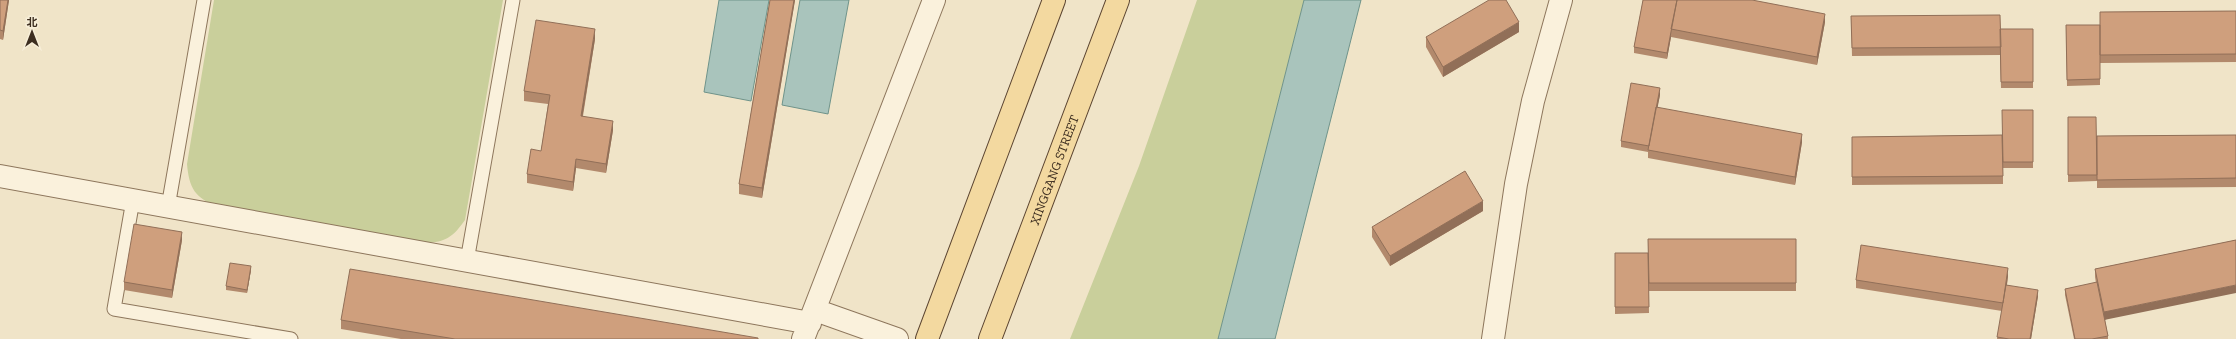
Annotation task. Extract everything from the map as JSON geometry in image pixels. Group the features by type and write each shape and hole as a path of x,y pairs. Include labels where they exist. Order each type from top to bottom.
{"main road":[{"path":"927,339 1054,0"},
{"name":"XINGGANG STREET","path":"990,339 1118,0"}],"street":[{"path":"809,324 934,0"},
{"path":"1493,339 1516,184 1533,101 1561,0"},
{"path":"0,176 897,339"}],"lane":[{"path":"168,207 204,0"},
{"path":"467,261 513,0"},
{"path":"133,200 114,309 291,339"}],"green space":[{"path":"214,0 503,0 465,220 457,231 444,240 425,243 218,207 210,204 199,196 189,180 187,164"},
{"path":"1197,0 1304,0 1218,339 1070,339 1139,166"}],"water":[{"path":"719,0 769,0 751,101 704,92"},
{"path":"800,0 849,0 828,114 782,105"},
{"path":"1304,0 1361,0 1275,339 1218,339"}],"building":[{"path":"0,0 8,0 3,31 0,30"},
{"path":"770,0 794,0 762,188 739,184"},
{"path":"1489,0 1506,0 1519,22 1443,67 1426,37"},
{"path":"1643,0 1677,0 1667,53 1634,47"},
{"path":"1677,0 1752,0 1825,14 1817,57 1671,29"},
{"path":"2236,11 2236,54 2100,55 2100,12"},
{"path":"2000,15 2001,47 1852,48 1851,16"},
{"path":"536,20 595,29 581,116 613,121 606,164 576,159 573,182 527,174 531,149 541,151 550,95 524,91"},
{"path":"2066,25 2100,25 2100,79 2067,80"},
{"path":"2000,29 2033,29 2033,82 2001,82"},
{"path":"1631,83 1660,88 1649,146 1621,141"},
{"path":"1656,107 1802,134 1795,177 1648,150"},
{"path":"2002,110 2033,110 2033,162 2003,162"},
{"path":"2068,117 2096,117 2097,175 2068,175"},
{"path":"2002,135 2003,176 1852,177 1852,137"},
{"path":"2236,135 2236,178 2097,180 2097,136"},
{"path":"1465,171 1483,201 1390,256 1372,227"},
{"path":"134,224 182,232 172,290 124,282"},
{"path":"1648,239 1796,239 1796,283 1649,283"},
{"path":"2236,240 2236,285 2104,312 2095,269"},
{"path":"1861,245 2008,268 2003,303 1856,280"},
{"path":"1615,253 1648,253 1649,307 1615,307"},
{"path":"230,263 251,266 247,290 226,286"},
{"path":"350,269 758,339 455,339 341,320"},
{"path":"2097,282 2108,336 2092,339 2075,339 2065,289"},
{"path":"2006,285 2038,290 2030,339 2009,339 1997,337"}]}
